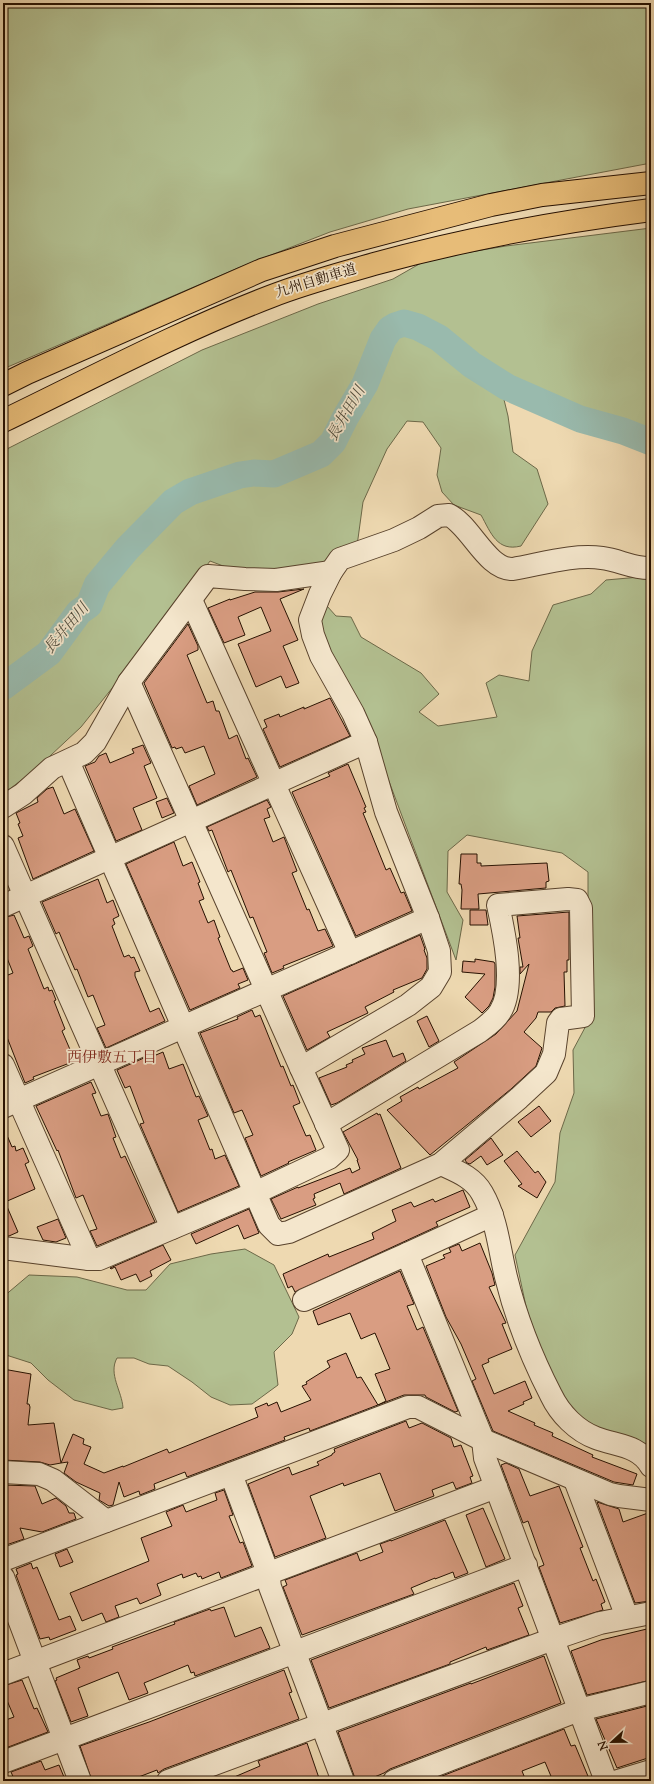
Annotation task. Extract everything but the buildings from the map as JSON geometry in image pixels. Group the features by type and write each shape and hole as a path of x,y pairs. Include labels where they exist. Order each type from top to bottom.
{"highway":[{"name":"九州自動車道","path":"3,385 26,373 262,270 336,246 491,205 542,195 651,183"},
{"name":"九州自動車道","path":"3,420 182,335 272,295 339,274 423,251 573,220 651,210"}],"street":[{"path":"302,1068 408,1005 431,987 440,972 439,951 428,918 386,812 366,742 353,713 321,656 310,620 320,594 331,572 340,559 394,540 419,528 438,516 445,514 452,516 461,523 489,557 504,568 513,569 576,557 603,558 637,567 651,568"},
{"path":"3,807 23,794 52,768 84,753 95,742 130,682 208,576 276,580 331,572"},
{"path":"191,600 350,952"},
{"path":"3,1248 88,1259 99,1259 255,1193 330,1158 338,1150 130,682"},
{"path":"3,906 366,742"},
{"path":"68,761 269,1225 278,1234 289,1232 440,1164 519,1098 546,1073 554,1054 558,1023 561,1019 583,1016 581,908 578,900 568,899 498,905 506,942 508,993 501,1011 492,1022 480,1031 326,1124"},
{"path":"3,846 172,1228"},
{"path":"11,1104 428,918"},
{"path":"3,1065 11,1104 88,1259"},
{"path":"440,1164 466,1176 482,1192 497,1228 506,1276 516,1313 536,1365 552,1397 564,1416 580,1429 596,1438 623,1445 641,1453 651,1466"},
{"path":"304,1300 492,1215"},
{"path":"407,1254 483,1440 485,1458 606,1781"},
{"path":"3,1560 408,1407 418,1407 483,1440 575,1480 619,1496 651,1500"},
{"path":"3,1472 39,1474 53,1480 106,1521"},
{"path":"231,1474 268,1573 270,1587 343,1781"},
{"path":"575,1480 627,1617"},
{"path":"3,1674 496,1487"},
{"path":"3,1762 526,1566"},
{"path":"4,1584 80,1781"},
{"path":"168,1781 553,1638 600,1623 651,1613"},
{"path":"394,1781 579,1710 651,1692"},
{"path":"618,1781 651,1771"}],"green space":[{"path":"3,3 76,3 78,5 83,3 651,3 651,163 408,209 330,232 238,268 3,369"},
{"path":"651,228 651,435 634,430 576,405 498,375 508,416 513,452 537,469 548,504 521,546 513,547 500,544 496,540 481,515 454,505 442,492 437,475 441,448 423,422 407,421 387,449 363,502 357,546 335,554 318,566 247,575 210,561 173,612 81,727 35,770 3,794 3,451 202,350 318,304 393,279 428,259 506,246"},
{"path":"651,576 651,1452 579,1423 554,1383 527,1311 515,1255 555,1182 560,1133 574,1093 573,1050 588,1022 588,872 562,853 467,835 448,851 447,892 463,920 456,960 384,768 326,656 317,618 327,606 336,616 351,617 361,637 421,673 439,694 419,712 438,726 497,717 486,683 499,675 529,681 532,651 553,605 591,594 606,580"},
{"path":"245,1249 274,1265 299,1317 292,1334 274,1352 278,1385 252,1404 230,1405 211,1397 168,1366 149,1364 134,1358 117,1358 114,1370 123,1408 112,1410 74,1400 48,1380 31,1363 3,1354 3,1297 29,1275 77,1277 127,1290 146,1290 170,1264 211,1254"}],"waterway":[{"name":"長井田川","path":"3,687 49,653 79,612 89,605 97,585 127,549 173,502 190,492 240,475 254,473 274,474 321,454 333,442 365,384 383,339 390,329 395,326 404,323 418,327 439,338 472,365 507,387 580,419 623,431 651,442"}],"district":[{"name":"西伊敷五丁目","path":"112,1058"}]}
